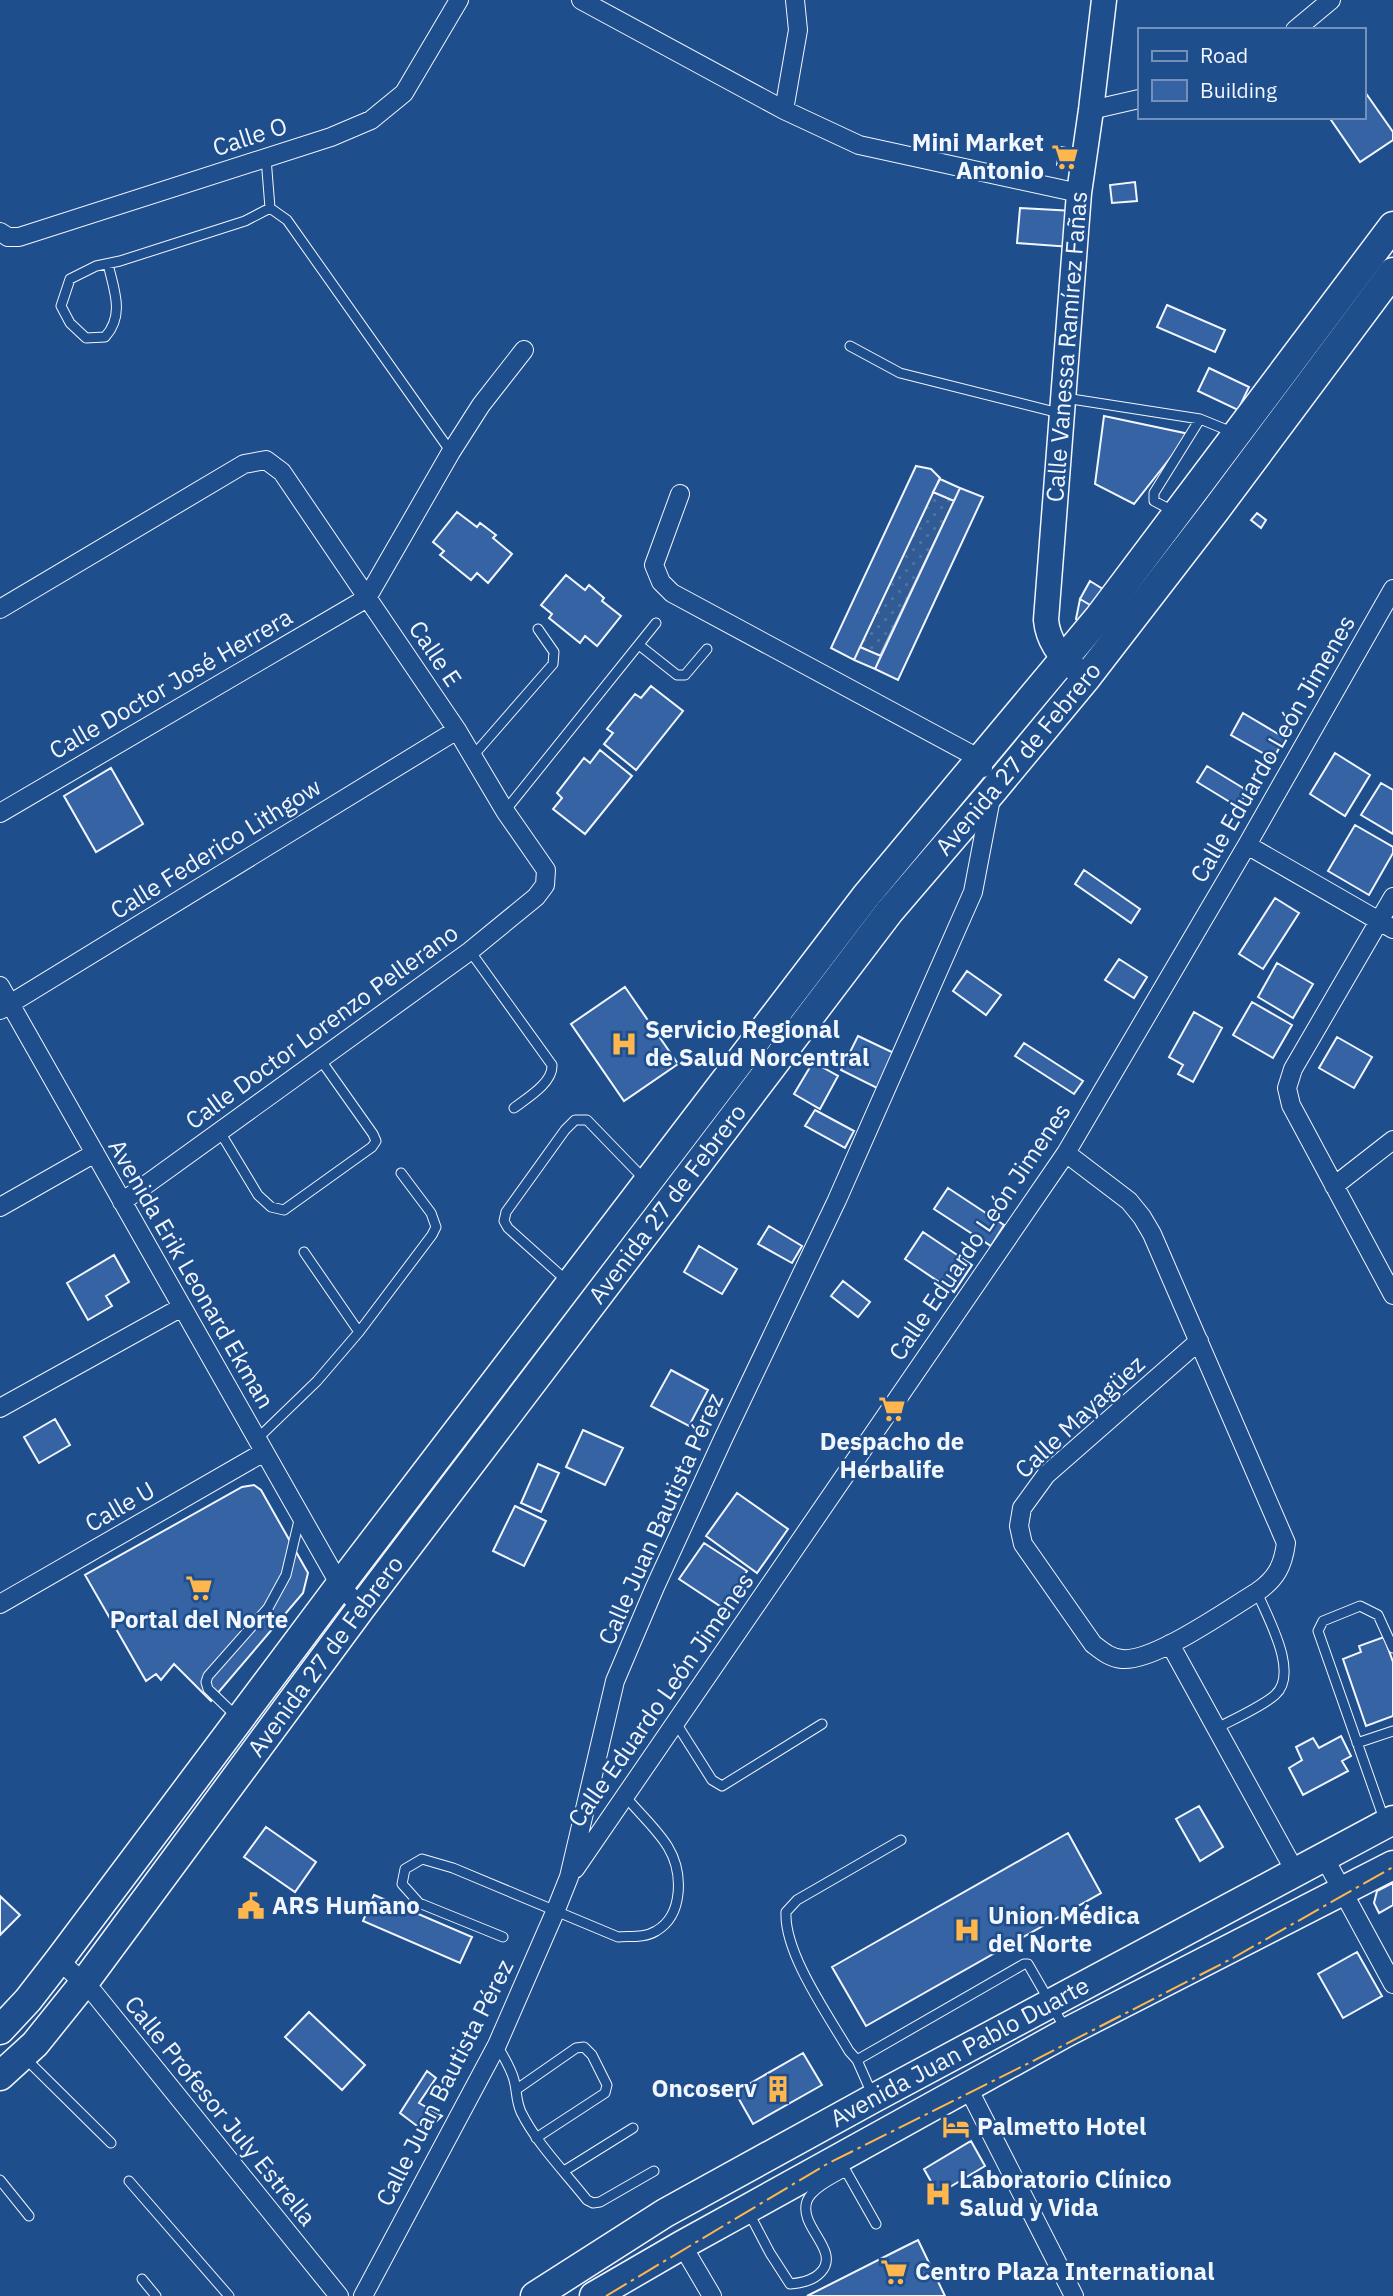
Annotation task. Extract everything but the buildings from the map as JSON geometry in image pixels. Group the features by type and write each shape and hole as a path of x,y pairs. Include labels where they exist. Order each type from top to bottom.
{"main road":[{"name":"Avenida 27 de Febrero","path":"0,2030 59,1960 340,1585 866,896 1099,617 1393,226"},
{"name":"Avenida 27 de Febrero","path":"0,2076 23,2056 84,1983 361,1608 889,912 1087,677 1393,272"},
{"name":"Avenida Juan Pablo Duarte","path":"535,2296 665,2213 1389,1822"},
{"name":"Avenida Juan Pablo Duarte","path":"594,2296 747,2209 842,2164 967,2086 1067,2032 1393,1865"}],"street":[{"name":"Calle O","path":"0,232 8,237 19,237 331,137 371,120 404,93 459,0"},
{"path":"581,0 784,110 859,145 1079,193"},
{"path":"784,110 798,30 795,0"},
{"name":"Calle Vanessa Ramírez Fañas","path":"1087,677 1063,660 1047,632 1046,620 1079,193 1104,0"},
{"path":"1297,28 1331,0"},
{"path":"1091,110 1138,99"},
{"path":"367,598 451,452 481,405 524,350"},
{"name":"Calle E","path":"0,609 244,464 266,460 282,471 457,730 506,811 546,870 545,885"},
{"path":"680,494 654,565 661,582 672,593 980,759"},
{"name":"Calle Eduardo León Jimenes","path":"569,1877 1066,1153 1393,589"},
{"name":"Calle Doctor José Herrera","path":"0,813 367,598"},
{"name":"Calle Federico Lithgow","path":"5,1007 457,730"},
{"name":"Calle Juan Bautista Pérez","path":"363,2296 497,2045 555,1912 569,1877 615,1681 723,1439 837,1199 973,892 991,793 980,759"},
{"path":"1247,845 1386,925"},
{"name":"Calle Doctor Lorenzo Pellerano","path":"122,1202 470,951 536,897 545,885"},
{"path":"1393,897 1386,925 1293,1069 1287,1088 1291,1105 1393,1295"},
{"name":"Avenida Erik Leonard Ekman","path":"0,986 5,1007 94,1153 340,1585 361,1608"},
{"path":"1334,1186 1393,1140"},
{"path":"0,1207 94,1153"},
{"name":"Calle Mayagüez","path":"1066,1153 1129,1201 1153,1234 1286,1543 1279,1571 1270,1583 1257,1592 1170,1644 1137,1658 1107,1656 1093,1644 1023,1544 1018,1526 1022,1508 1046,1475 1199,1341"},
{"path":"0,1408 182,1307"},
{"name":"Calle U","path":"0,1604 260,1446"},
{"path":"1170,1644 1296,1873"},
{"path":"1324,1857 1393,1984"},
{"name":"Calle Profesor July Estrella","path":"59,1960 84,1983 339,2296"},
{"path":"0,2030 23,2056"},
{"path":"967,2086 1074,2296"},
{"path":"682,2245 712,2296"}],"lane":[{"path":"265,158 270,208 287,220 451,452"},
{"path":"108,264 118,311 114,327 105,337 86,338 70,323 61,306 70,279 96,266 245,221 270,208"},
{"path":"850,346 900,373 1062,405 1200,419 1237,434"},
{"path":"1178,513 1154,501 1154,493 1200,419"},
{"path":"506,811 656,623"},
{"path":"472,757 553,664 554,652 537,629"},
{"path":"639,645 677,675 685,675 707,649"},
{"path":"470,951 552,1065 551,1073 545,1082 514,1108"},
{"path":"220,1132 258,1195 271,1207 284,1210 372,1147 376,1141 373,1135 320,1059"},
{"path":"570,1284 508,1228 505,1221 506,1212 565,1130 575,1120 587,1121 648,1182"},
{"path":"260,1446 359,1332 432,1235 436,1227 431,1213 401,1173"},
{"path":"304,1252 359,1332"},
{"path":"239,1720 208,1689 205,1682 268,1608 286,1575 300,1516"},
{"path":"1217,1728 1276,1695 1284,1680 1285,1661 1257,1592"},
{"path":"1389,1822 1357,1743 1318,1631 1323,1621 1360,1606 1378,1615 1393,1648"},
{"path":"676,1723 712,1780 722,1786 822,1724"},
{"path":"1357,1743 1393,1731"},
{"path":"503,1937 419,1903 402,1884 405,1869 422,1858 453,1868 618,1937 644,1936 657,1931 671,1917 678,1897 679,1878 668,1848 625,1796"},
{"path":"874,2098 857,2060 849,2051 802,1969 786,1925 786,1912 797,1900 901,1840"},
{"path":"857,2060 1024,1964 1028,1964 1067,2032"},
{"path":"497,2045 513,2076 517,2088 516,2100 536,2138 587,2200 600,2202 653,2171"},
{"path":"517,2088 576,2048 584,2047 592,2054 607,2085 605,2094 536,2138"},
{"path":"23,2056 111,2143"},
{"path":"564,2171 633,2128"},
{"path":"747,2209 790,2284 808,2280 823,2271 826,2265 827,2254 810,2226 806,2203 810,2195 842,2164 876,2224"},
{"path":"0,2180 29,2216"},
{"path":"129,2181 229,2296"},
{"path":"142,2278 156,2296"}],"shaded area":[{"path":"933,492 954,501 880,656 860,647"}],"power":[{"path":"606,2296 827,2164 1233,1958 1393,1867"}],"place":[{"name":"Mini Market Antonio","path":"1065,157"},
{"name":"Servicio Regional de Salud Norcentral","path":"624,1044"},
{"name":"Despacho de Herbalife","path":"892,1409"},
{"name":"Portal del Norte","path":"199,1588"},
{"name":"ARS Humano","path":"251,1906"},
{"name":"Union Médica del Norte","path":"967,1930"},
{"name":"Oncoserv","path":"778,2089"},
{"name":"Palmetto Hotel","path":"956,2127"},
{"name":"Laboratorio Clínico Salud y Vida","path":"938,2194"},
{"name":"Centro Plaza International","path":"894,2272"}]}
